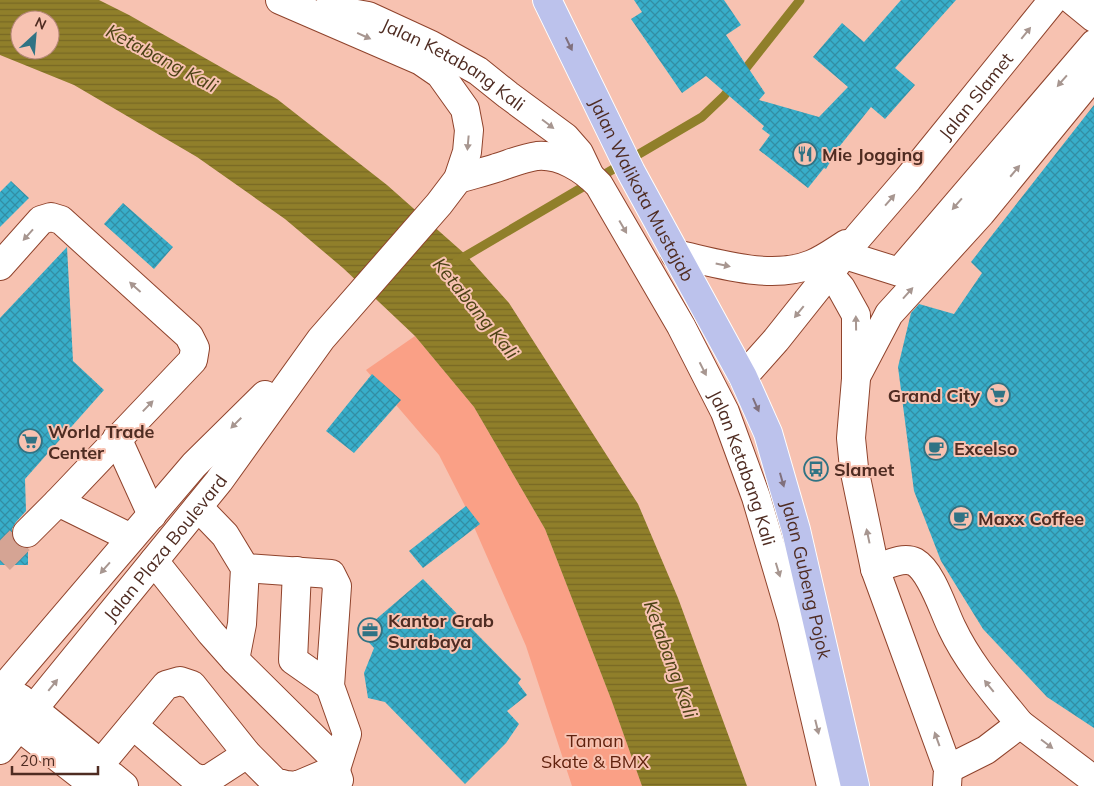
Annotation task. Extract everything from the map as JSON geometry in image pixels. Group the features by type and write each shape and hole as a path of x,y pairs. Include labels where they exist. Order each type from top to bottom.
{"main road":[{"name":"Jalan Walikota Mustajab","path":"553,2 626,162 743,377"},
{"name":"Jalan Gubeng Pojok","path":"743,377 768,433 796,530 855,786"}],"street":[{"name":"Jalan Slamet","path":"743,377 776,340 1053,0"},
{"path":"1072,0 1094,18"},
{"name":"Jalan Ketabang Kali","path":"283,1 421,61 440,74 465,109 469,130 467,152 458,179"},
{"name":"Jalan Ketabang Kali","path":"283,1 368,16 431,44 478,71 565,137 579,154 681,326 725,412 756,497 792,619 831,786"},
{"path":"1020,724 947,778 875,569 854,468 851,438 856,379 856,314 841,288 844,255 899,272 1094,44"},
{"path":"856,379 889,314 980,213 1094,75"},
{"name":"Jalan Ketabang Kali","path":"458,179 537,156 562,160 594,180"},
{"name":"Jalan Plaza Boulevard","path":"11,705 154,561 219,481 321,340 439,204 458,179"},
{"path":"0,266 41,220 51,217 61,220 189,336 195,348 193,360 27,532"},
{"name":"Jalan Slamet","path":"675,254 742,269 788,271 844,255"},
{"name":"Jalan Plaza Boulevard","path":"0,750 11,705 132,538 194,465 321,340"},
{"path":"117,438 152,515"},
{"path":"58,502 132,538"},
{"path":"198,507 225,535 245,568 242,624 235,660"},
{"path":"875,569 902,560 910,560 920,565 929,578 953,630 972,664 1020,724 1094,780"},
{"path":"154,561 235,660 330,754 338,777"},
{"path":"245,568 331,574 337,586 330,686 347,734 338,777"},
{"path":"297,571 293,660 330,686"},
{"path":"94,772 166,686 180,681 192,685 247,754 275,782 286,786 296,786 338,777"},
{"path":"11,705 94,772 112,776 124,786"},
{"path":"133,725 198,783 210,778 247,754"}],"green space":[{"name":"Taman Skate & BMX","path":"415,336 474,407 545,529 611,699 642,786 572,786 526,646 464,504 439,455 366,370"}],"water":[{"name":"Ketabang Kali","path":"0,0 99,0 277,99 387,185 466,255 509,303 638,504 678,598 747,786 642,786 611,699 545,529 474,407 415,336 343,268 285,219 197,157 74,85 12,60 60,60 60,10 10,10 10,59 0,55"}],"building":[{"path":"634,0 724,0 741,25 726,35 765,93 759,100 819,117 848,87 813,57 842,23 864,42 901,0 956,0 895,68 915,85 885,119 871,107 839,147 826,169 824,168 808,188 759,150 770,135 762,129 764,126 706,76 682,93 631,19 642,12"},
{"name":"Grand City","path":"1094,105 1094,728 1047,697 983,629 941,561 914,491 898,367 911,313 919,304 954,314 982,273 971,262"},
{"path":"11,181 29,198 0,227 0,192"},
{"path":"123,203 173,247 154,269 104,224"},
{"name":"World Trade Center","path":"67,247 73,361 104,390 25,479 26,511 12,529 12,537 16,544 22,548 28,548 28,565 0,565 0,318"},
{"path":"372,374 401,400 354,453 326,431"},
{"path":"466,506 480,524 423,568 409,551"},
{"path":"423,579 521,679 518,683 527,695 507,711 519,724 506,743 465,784 385,702 368,698 364,673 374,648 360,633"}],"waterway":[{"name":"Ketabang Kali","path":"457,261 702,117 724,96 800,0"}],"tunnel":[{"path":"0,560 27,533"}],"place":[{"name":"Mie Jogging","path":"805,154"},
{"name":"Grand City","path":"998,395"},
{"name":"World Trade Center","path":"30,441"},
{"name":"Excelso","path":"936,448"},
{"name":"Slamet","path":"816,469"},
{"name":"Maxx Coffee","path":"961,518"},
{"name":"Kantor Grab Surabaya","path":"370,630"}]}
